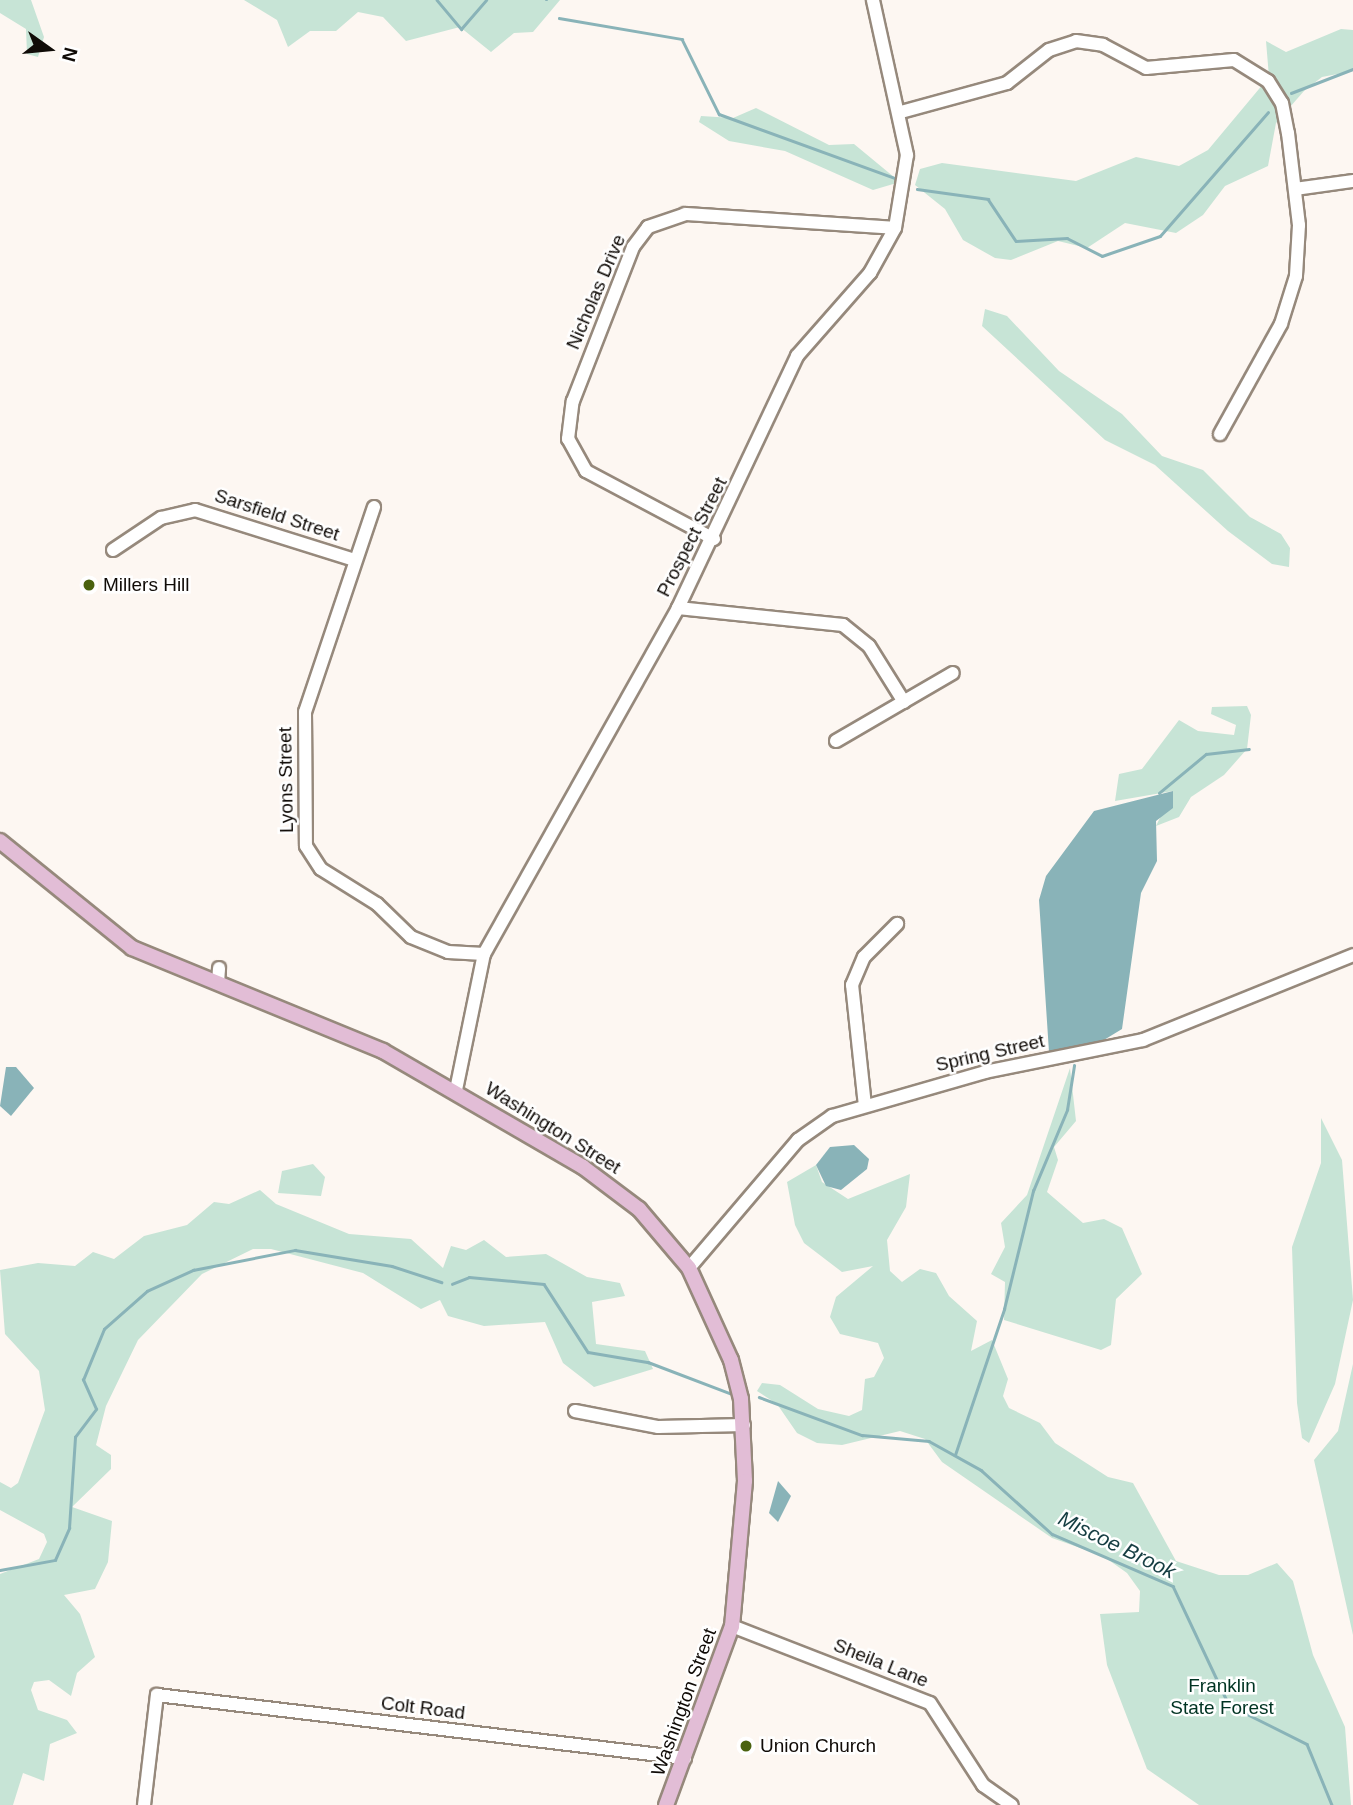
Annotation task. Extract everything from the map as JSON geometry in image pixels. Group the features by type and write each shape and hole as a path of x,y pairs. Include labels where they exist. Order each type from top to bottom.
{"main road":[{"name":"Washington Street","path":"0,841 117,939 219,976 361,1040 456,1090 618,1192 689,1268 731,1360 744,1425 732,1626 666,1805"}],"street":[{"name":"Prospect Street","path":"456,1090 484,954 678,608 714,539 801,349 870,273 895,228 908,170 901,112 873,0"},
{"path":"901,112 1007,83 1049,50 1076,41 1103,45 1157,69 1220,57 1246,64 1275,90 1295,189 1299,249 1290,300 1220,434"},
{"path":"1295,189 1353,181"},
{"name":"Nicholas Drive","path":"714,539 586,471 568,439 573,401 633,247 648,227 685,214 895,228"},
{"name":"Lyons Street","path":"374,507 305,712 301,816 306,846 321,869 377,904 411,937 448,952 484,954"},
{"name":"Sarsfield Street","path":"113,550 161,518 195,510 355,561"},
{"path":"678,608 843,625 869,646 904,702"},
{"path":"836,741 953,673"},
{"path":"864,1106 852,985 864,957 897,924"},
{"name":"Spring Street","path":"689,1268 797,1140 832,1116 985,1072 1143,1040 1353,955"},
{"path":"575,1411 658,1427 744,1425"},
{"name":"Sheila Lane","path":"732,1626 930,1703 983,1785 1012,1805"},
{"name":"Colt Road","path":"144,1805 157,1695 685,1759"}],"green space":[{"path":"0,0 31,0 44,37 38,57 27,54 26,29 0,13"},
{"path":"244,0 560,0 533,32 514,33 491,52 460,27 406,41 383,17 358,12 336,31 310,31 288,47 277,20"},
{"path":"1341,29 1353,30 1353,71 1322,77 1304,91 1276,123 1268,166 1225,186 1203,215 1176,233 1125,223 1087,248 1058,241 1011,260 995,258 963,240 945,209 915,185 920,169 942,163 1076,181 1136,157 1179,166 1208,150 1269,77 1266,41 1286,52"},
{"path":"756,108 829,145 854,144 900,182 873,190 785,151 729,141 699,122 701,116 733,118"},
{"path":"985,309 1007,316 1059,371 1122,414 1162,456 1203,470 1250,517 1281,534 1290,548 1289,567 1272,564 1228,531 1155,465 1105,440 982,326"},
{"path":"1247,706 1251,715 1247,749 1224,775 1191,797 1179,817 1156,826 1173,791 1115,801 1119,774 1142,769 1179,720 1198,731 1234,735 1236,725 1211,714 1212,707"},
{"path":"1070,1068 1076,1121 1054,1147 1058,1160 1047,1192 1083,1223 1104,1219 1122,1228 1142,1274 1116,1299 1111,1345 1101,1350 1004,1320 1005,1282 991,1274 1005,1247 1001,1223 1027,1195"},
{"path":"1321,1118 1342,1160 1353,1300 1335,1384 1309,1443 1302,1438 1297,1403 1292,1247 1321,1163"},
{"path":"313,1164 325,1177 321,1196 278,1193 282,1171"},
{"name":"Franklin State Forest","path":"816,1165 822,1182 848,1199 910,1174 906,1207 887,1240 890,1271 902,1282 920,1269 936,1273 949,1296 977,1321 971,1351 992,1340 1008,1379 1003,1396 1009,1408 1040,1423 1055,1443 1108,1477 1133,1483 1176,1561 1219,1575 1248,1575 1277,1563 1293,1581 1313,1655 1345,1727 1351,1805 1199,1805 1147,1769 1107,1665 1100,1614 1139,1612 1140,1591 1127,1573 1103,1556 1052,1538 942,1462 925,1439 900,1431 842,1445 817,1443 797,1433 777,1404 757,1391 762,1383 780,1385 818,1409 849,1416 862,1410 865,1379 874,1377 884,1358 878,1343 840,1334 830,1317 836,1297 873,1266 842,1272 804,1243 795,1225 787,1182"},
{"path":"260,1190 276,1204 349,1234 411,1239 443,1268 451,1246 466,1250 484,1240 506,1257 546,1254 587,1277 620,1283 625,1296 592,1302 596,1344 645,1351 653,1369 594,1387 563,1363 545,1322 484,1326 448,1316 440,1300 421,1309 363,1273 271,1249 253,1249 202,1274 138,1340 106,1406 96,1445 111,1455 111,1469 72,1507 112,1521 108,1562 95,1589 64,1595 80,1614 95,1657 77,1673 71,1696 49,1680 34,1682 31,1690 38,1710 67,1720 77,1733 50,1744 44,1781 23,1773 13,1805 0,1805 0,1574 39,1559 47,1542 44,1534 0,1510 0,1482 11,1488 18,1483 45,1410 39,1371 5,1334 0,1270 38,1263 75,1266 93,1252 114,1259 144,1236 187,1225 214,1202 229,1204"},
{"path":"1353,1364 1353,1635 1314,1460 1338,1431"}],"water":[{"path":"1173,791 1173,808 1156,821 1157,861 1141,893 1122,1029 1099,1043 1049,1052 1039,900 1046,876 1094,811"},
{"path":"6,1067 16,1067 34,1088 11,1116 0,1106"},
{"path":"854,1145 869,1159 867,1169 841,1190 826,1186 816,1165 830,1147"},
{"path":"778,1481 791,1496 778,1522 769,1513"}],"waterway":[{"path":"437,0 461,29 486,0"},
{"path":"559,18 682,39 719,114 898,179"},
{"path":"1291,93 1353,69"},
{"path":"917,189 988,199 1016,241 1067,238 1102,256 1160,236 1268,112"},
{"path":"1159,793 1206,754 1249,749"},
{"path":"955,1455 1004,1309 1033,1191 1067,1110 1074,1066"},
{"name":"Miscoe Brook","path":"0,1570 55,1560 69,1528 75,1437 96,1409 83,1380 104,1329 147,1291 193,1270 295,1250 392,1266 441,1282"},
{"name":"Miscoe Brook","path":"452,1284 469,1277 544,1284 588,1352 648,1362 729,1393"},
{"name":"Miscoe Brook","path":"759,1397 862,1435 929,1441 981,1470 1052,1534 1173,1586 1229,1705 1307,1744 1332,1805"}],"place":[{"name":"Millers Hill","path":"89,585"},
{"name":"Union Church","path":"746,1746"}]}
